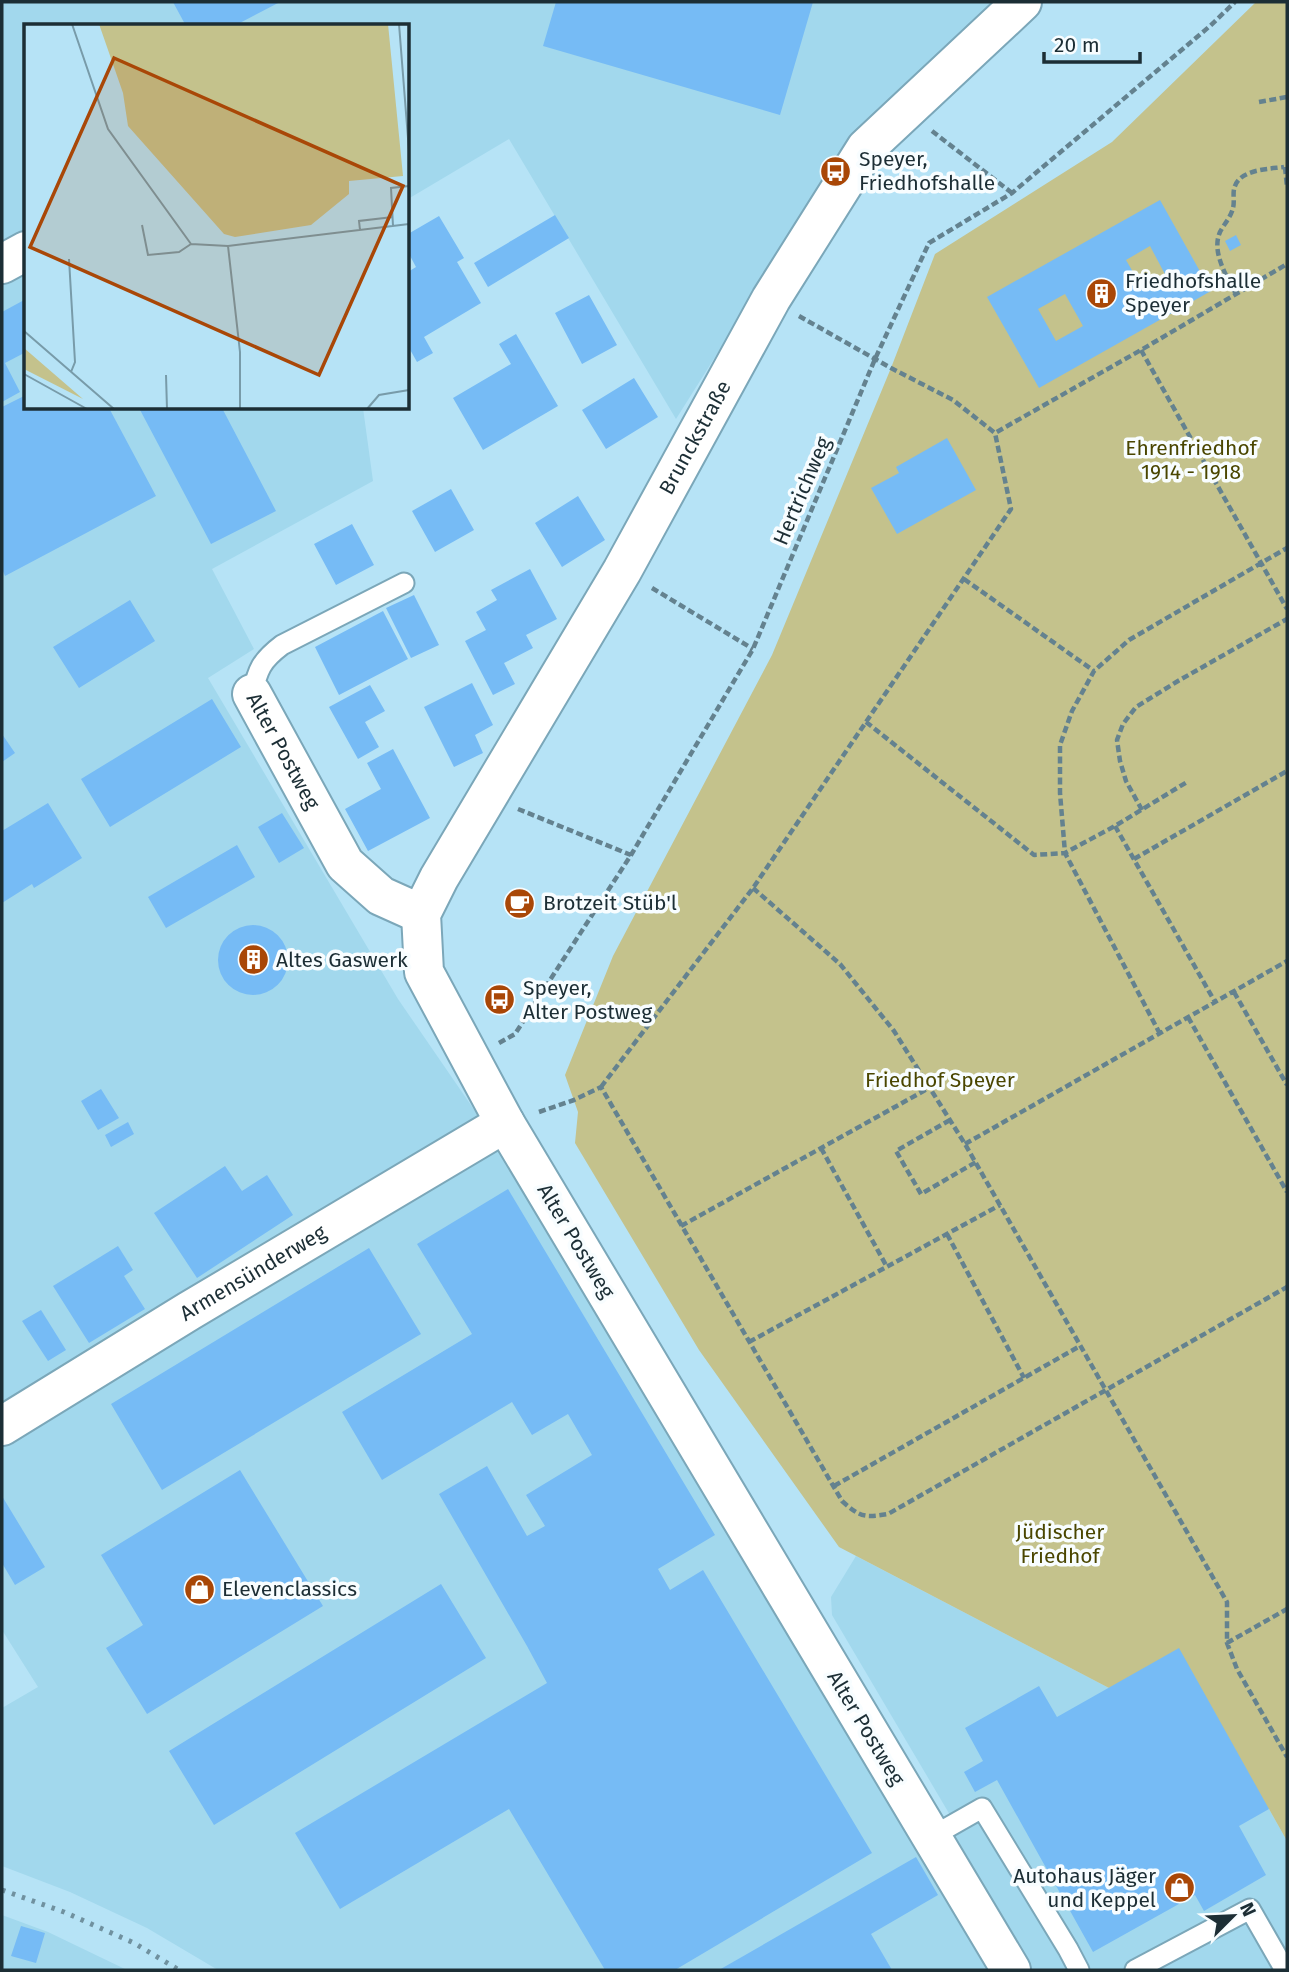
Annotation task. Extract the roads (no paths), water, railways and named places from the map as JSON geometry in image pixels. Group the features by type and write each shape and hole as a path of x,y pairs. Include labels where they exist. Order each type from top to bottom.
{"street":[{"name":"Brunckstraße","path":"421,914 439,878 622,571 771,299 866,148 1022,2"},
{"path":"2,264 24,252"},
{"name":"Alter Postweg","path":"252,694 345,863 381,896 421,914 424,972 505,1123 1011,1970"},
{"name":"Armensünderweg","path":"2,1426 505,1123"}],"lane":[{"name":"Alter Postweg","path":"252,694 257,673 265,658 282,645 404,583"},
{"path":"931,1837 982,1808 1079,1970"},
{"path":"1135,1970 1250,1909 1285,1970"}],"railway":[{"path":"2,1890 64,1912 134,1943 179,1970"}],"place":[{"name":"Speyer, Friedhofshalle","path":"836,171"},
{"name":"Friedhofshalle Speyer","path":"1102,293"},
{"name":"Brotzeit Stüb'l","path":"520,903"},
{"name":"Altes Gaswerk","path":"253,960"},
{"name":"Speyer, Alter Postweg","path":"500,1000"},
{"name":"Elevenclassics","path":"199,1589"},
{"name":"Autohaus Jäger und Keppel","path":"1179,1888"}],"park label":[{"name":"Ehrenfriedhof 1914 - 1918","path":"1191,460"},
{"name":"Friedhof Speyer","path":"940,1080"},
{"name":"Jüdischer Friedhof","path":"1060,1544"}]}
